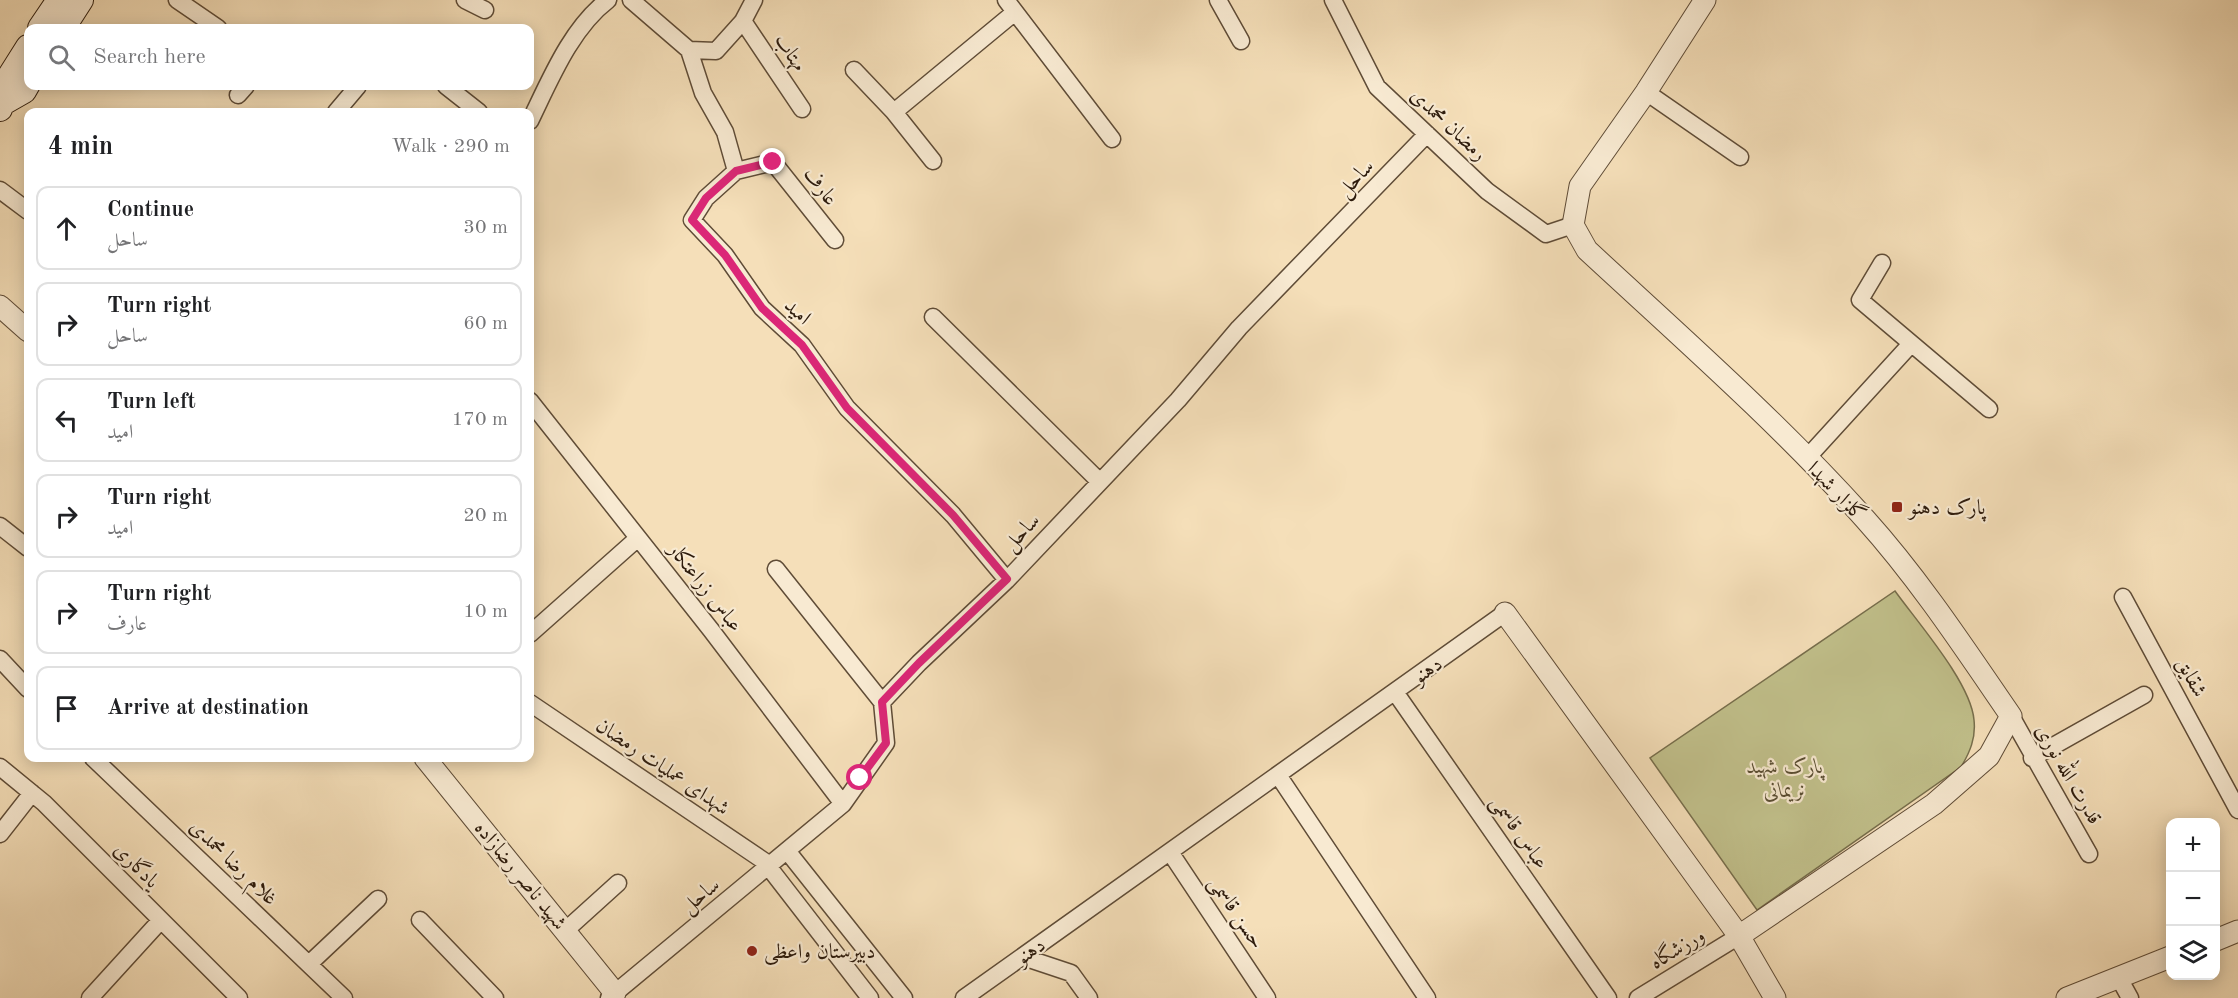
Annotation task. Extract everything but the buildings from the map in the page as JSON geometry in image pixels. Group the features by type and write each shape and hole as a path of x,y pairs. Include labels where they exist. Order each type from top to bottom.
{"main road":[{"path":"43,24 59,0"},
{"path":"66,24 81,0"},
{"path":"1,104 9,78 24,54"},
{"path":"1,104 25,90"}],"street":[{"path":"177,0 212,24"},
{"path":"465,0 485,10"},
{"path":"534,113 557,65 595,10 608,0"},
{"path":"630,0 689,50 703,93 725,132 736,171"},
{"path":"689,50 716,51 743,21 754,0"},
{"path":"1218,0 1240,41"},
{"name":"رمضان محمدی","path":"1333,0 1377,87 1487,191 1546,234 1573,225"},
{"path":"1573,225 1580,186 1646,92 1705,0"},
{"path":"894,112 1011,6 1112,140"},
{"name":"مهتاب","path":"743,21 802,109"},
{"path":"854,70 894,112 933,161"},
{"path":"339,108 355,90"},
{"path":"451,90 474,108"},
{"path":"1646,92 1740,157"},
{"name":"ساحل","path":"612,995 788,852 843,804 886,743 882,702 919,663 1007,579 1178,400 1239,328 1427,134"},
{"name":"عارف","path":"736,171 773,162 835,240"},
{"name":"امید","path":"736,171 706,198 692,220 725,255 762,308 802,345 847,408 953,515 1007,579"},
{"path":"0,190 24,209"},
{"name":"گلزار شهدا","path":"1573,225 1587,250 1806,459 1866,520 1949,626 2011,716"},
{"path":"1882,263 1860,300 1910,345 1989,409"},
{"path":"0,306 24,327"},
{"path":"933,317 1099,481"},
{"path":"1806,459 1910,345"},
{"name":"عباس زراعتکار","path":"534,406 843,804"},
{"path":"0,526 24,545"},
{"path":"534,630 638,538"},
{"path":"776,569 882,702"},
{"name":"شقایق","path":"2123,597 2238,810"},
{"name":"دهنو","path":"964,998 1506,613 1739,936 1775,998"},
{"path":"0,659 24,685"},
{"name":"عباس قاسمی","path":"1395,692 1608,998"},
{"path":"2032,758 2144,695"},
{"name":"شهدای عملیات رمضان","path":"534,707 764,861 870,998"},
{"path":"1739,936 1935,804 1989,756 2011,716"},
{"name":"قدرت الله نوری","path":"2011,716 2032,758 2089,854"},
{"name":"غلام رضا محمدی","path":"97,762 344,998"},
{"name":"شهید ناصر رضازاده","path":"428,762 566,930 612,995"},
{"name":"یادگاری","path":"0,767 32,793 239,998"},
{"path":"1278,775 1427,998"},
{"path":"0,834 32,793"},
{"path":"788,852 904,998"},
{"name":"حسن قاسمی","path":"1170,852 1267,998"},
{"path":"566,930 618,883"},
{"path":"309,964 378,899"},
{"path":"420,920 495,998"},
{"path":"90,998 161,921"},
{"path":"2220,938 2238,931"},
{"name":"ورزشگاه","path":"1638,998 1739,936"},
{"path":"1023,957 1071,973 1089,998"},
{"path":"2067,998 2166,959"},
{"path":"2119,978 2130,998"}],"green space":[{"name":"پارک شهید نریمانی","path":"1895,591 1954,671 1964,689 1974,720 1970,750 1961,767 1757,910 1650,758"}],"place":[{"name":"پارک دهنو","path":"1897,507"},
{"name":"دبیرستان واعظی","path":"752,951"}],"route":[{"path":"773,162 736,171 706,198 692,220 725,255 762,308 802,345 847,408 953,515 1007,579 919,663 882,702 886,743 860,778"}]}
